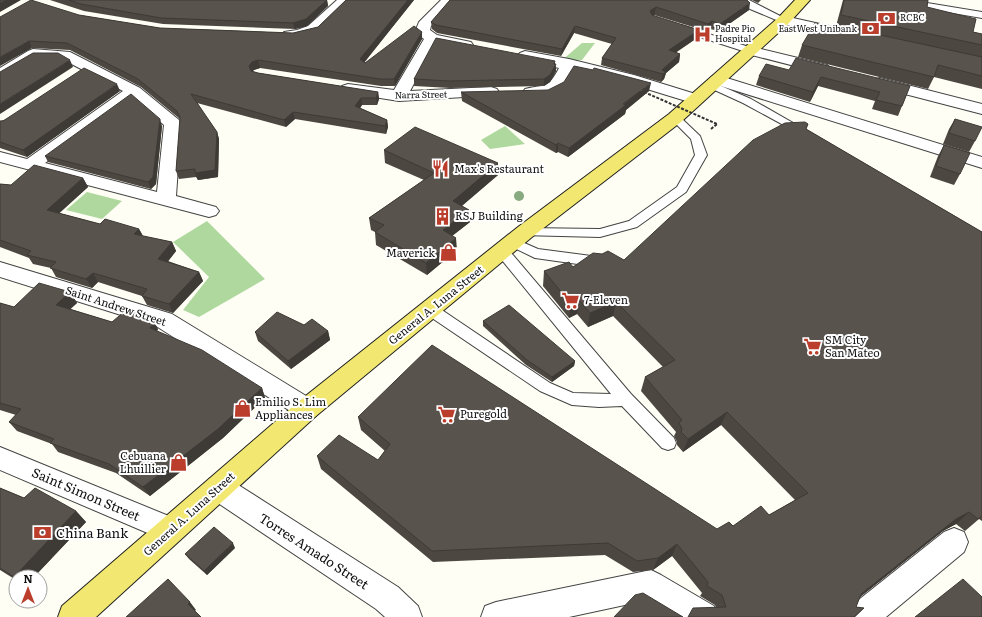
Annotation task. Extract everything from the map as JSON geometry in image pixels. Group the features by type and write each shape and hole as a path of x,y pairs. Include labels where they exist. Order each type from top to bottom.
{"main road":[{"name":"General A. Luna Street","path":"73,617 307,409 514,242 675,118 784,20 804,0"}],"street":[{"path":"449,0 424,25 422,32 432,38 478,47"},
{"path":"328,1 344,1"},
{"path":"271,34 295,35 313,30 344,1"},
{"path":"784,20 853,35"},
{"path":"399,96 432,38"},
{"path":"749,50 840,73"},
{"path":"508,52 628,78 696,100"},
{"path":"0,57 33,54 65,55 80,72 134,91 173,124 166,199"},
{"path":"0,75 33,54"},
{"name":"Narra Street","path":"336,87 399,96 553,90 557,86 568,64"},
{"path":"862,79 982,109"},
{"path":"714,83 982,162"},
{"path":"30,165 134,91"},
{"path":"0,157 209,211"},
{"name":"Saint Andrew Street","path":"0,269 164,320 307,409"},
{"name":"Saint Simon Street","path":"0,458 171,530"},
{"name":"Torres Amado Street","path":"219,488 387,598 407,617"},
{"path":"862,617 954,542"},
{"path":"496,617 651,585 703,617"}],"lane":[{"path":"743,0 753,7 784,20"},
{"path":"899,3 911,1 982,15"},
{"path":"668,24 749,50"},
{"path":"714,83 811,136"},
{"path":"514,242 600,234 633,224 682,189 701,155 696,138 675,118"},
{"path":"514,242 535,253 599,262"},
{"path":"514,242 625,399 668,444"},
{"path":"430,310 545,387 572,399 599,401 625,399"}],"path":[{"path":"637,89 717,124"}],"green space":[{"path":"582,43 595,43 582,60 560,62"},
{"path":"505,126 525,144 490,149 481,140"},
{"path":"87,192 122,201 102,219 66,210"},
{"path":"207,221 265,279 199,317 183,310 209,277 173,242"}],"building":[{"path":"31,0 79,15 160,28 293,33 318,27 346,0 408,0 360,59 365,63 414,26 422,32 394,79 380,79 258,60 252,62 249,66 251,71 258,73 378,92 376,98 361,98 355,106 387,120 385,126 293,112 284,120 191,94 217,132 215,170 195,173 195,169 176,171 180,117 177,111 138,79 67,43 29,41 0,57 0,17"},
{"path":"69,0 327,0 306,19 293,23 161,18 81,4"},
{"path":"450,0 747,0 750,3 720,24 712,21 708,24 656,7 650,11 652,15 699,30 669,50 680,54 662,70 666,72 663,74 602,58 616,38 575,26 562,49 436,25 431,22"},
{"path":"844,0 928,0 927,7 976,19 973,32 982,34 982,45 841,15"},
{"path":"815,23 837,28 838,26 982,57 982,76 938,65 934,77 802,45"},
{"path":"436,38 555,61 554,64 556,64 550,75 544,79 449,81 414,79"},
{"path":"33,53 58,53 70,60 0,104 0,72"},
{"path":"796,58 910,86 902,106 876,100 880,92 821,77 813,92 759,76 766,64 789,70"},
{"path":"574,66 593,70 594,68 651,83 623,104 626,105 569,148 558,143 556,145 461,92 548,90 564,82"},
{"path":"84,68 117,84 23,150 0,142 0,121 3,121"},
{"path":"131,94 160,119 153,177 148,182 45,156"},
{"path":"955,119 982,127 975,141 949,133"},
{"path":"805,122 808,124 806,129 982,232 982,516 978,519 969,512 956,519 861,594 856,607 864,608 854,617 688,617 693,608 726,607 722,595 707,586 708,582 677,544 658,558 637,561 608,543 432,551 317,456 339,435 378,460 390,444 358,417 432,345 717,529 729,522 733,526 761,506 769,515 808,493 727,412 688,439 681,432 682,429 679,423 682,420 645,377 675,360 616,302 590,313 579,300 571,304 544,271 569,262 573,267 593,253 602,254 608,251 624,260 753,140 785,123"},
{"path":"415,127 498,163 453,201 469,210 443,230 456,238 426,263 375,232 384,225 369,218 434,173 384,150"},
{"path":"944,145 970,153 960,174 936,166"},
{"path":"34,165 83,178 47,210 100,224 105,219 139,229 134,234 172,242 158,259 199,272 169,304 142,296 147,289 93,273 86,279 50,268 56,262 27,255 31,251 0,240 0,184 11,185"},
{"path":"39,283 70,292 56,305 112,322 126,310 150,317 153,319 149,323 153,324 150,328 202,350 262,388 218,429 143,487 109,464 50,443 54,439 9,422 21,409 0,403 0,303 14,307"},
{"path":"509,305 575,361 552,377 527,360 483,321"},
{"path":"277,312 304,325 312,319 328,331 288,361 255,332"},
{"name":"China Bank","path":"0,488 24,498 35,488 76,511 22,569 8,569 8,573 0,568"},
{"path":"214,527 233,543 204,571 185,554"},
{"path":"168,579 190,602 188,604 201,617 126,617"},
{"path":"963,579 982,597 982,617 915,617"},
{"path":"643,593 683,617 614,617 635,595"}],"place":[{"name":"RCBC","path":"887,18"},
{"name":"EastWest Unibank","path":"870,29"},
{"name":"Padre Pio Hospital","path":"702,34"},
{"name":"Max's Restaurant","path":"441,169"},
{"name":"RSJ Building","path":"442,216"},
{"name":"Maverick","path":"448,253"},
{"name":"7-Eleven","path":"571,300"},
{"name":"SM City San Mateo","path":"812,346"},
{"name":"Emilio S. Lim Appliances","path":"242,408"},
{"name":"Puregold","path":"447,414"},
{"name":"Cebuana Lhuillier","path":"179,462"},
{"name":"China Bank","path":"43,533"}]}
